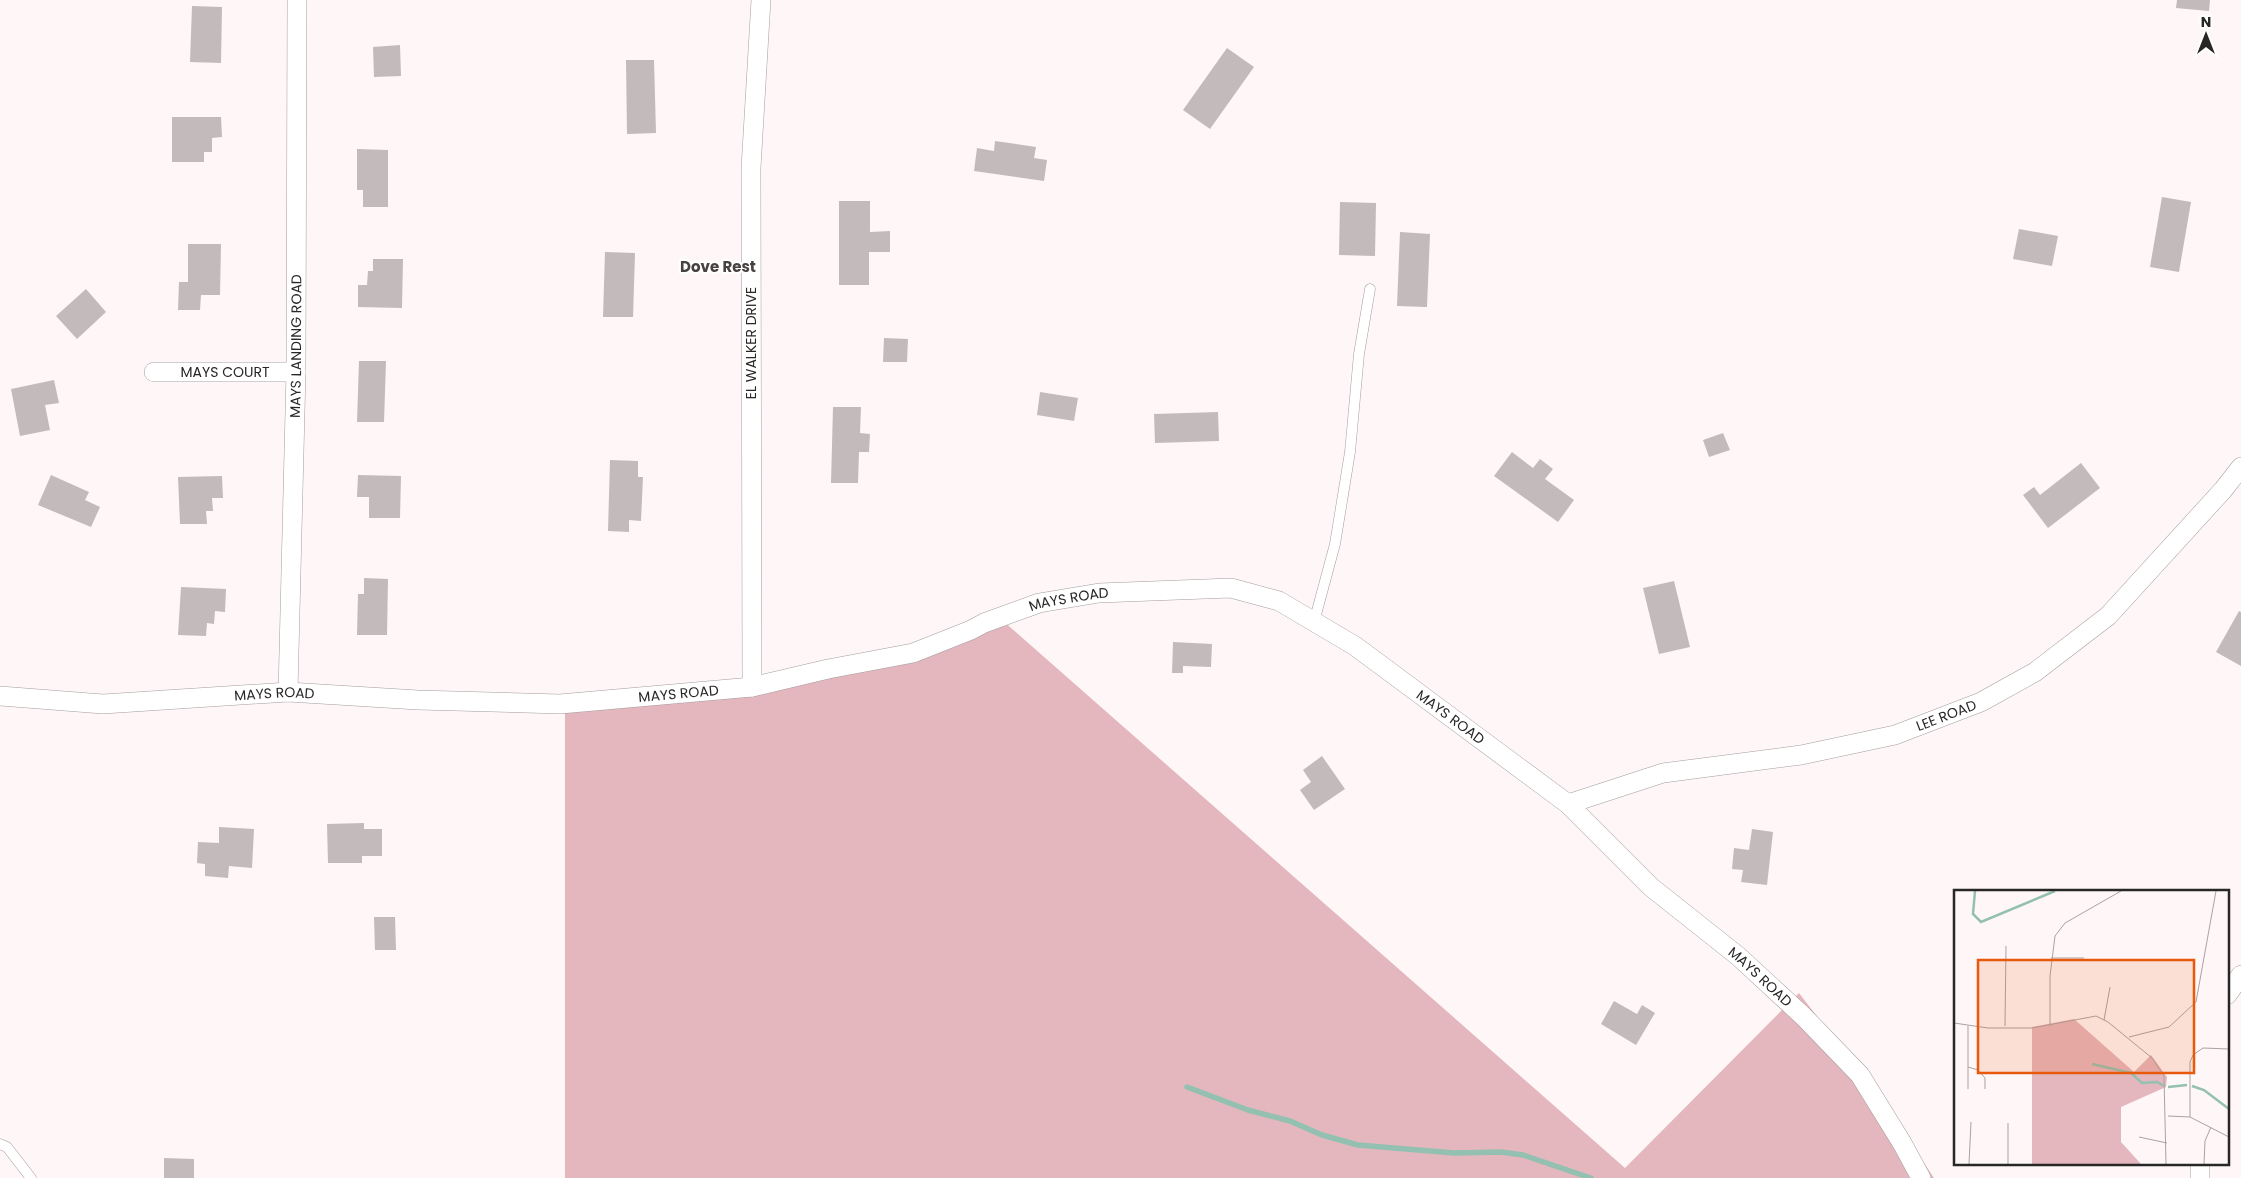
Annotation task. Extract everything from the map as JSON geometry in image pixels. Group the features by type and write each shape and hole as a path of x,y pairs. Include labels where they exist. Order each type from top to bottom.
{"street":[{"name":"MAYS LANDING ROAD","path":"288,692 296,372 297,0"},
{"name":"EL WALKER DRIVE","path":"752,687 751,168 761,0"},
{"name":"MAYS COURT","path":"154,372 296,372"},
{"name":"LEE ROAD","path":"1568,804 1663,773 1801,755 1895,735 1981,702 2035,672 2108,616 2223,490 2241,467"},
{"name":"MAYS ROAD","path":"0,696 103,704 288,692 418,700 560,704 752,687 828,669 913,653 971,630 984,622 1039,603 1100,593 1231,588 1279,601 1356,646 1568,804 1651,887 1738,956 1803,1016 1860,1075 1921,1178"},
{"path":"2228,994 2241,975"}],"lane":[{"path":"1314,622 1335,544 1350,452 1360,354 1370,289"},
{"path":"0,1144 8,1148 31,1178"}],"shaded area":[{"path":"1002,620 1625,1168 1799,993 1886,1106 1934,1178 565,1178 565,694 852,669"}],"building":[{"path":"2177,0 2210,0 2209,11 2176,8"},
{"path":"192,6 222,7 221,63 190,62"},
{"path":"400,45 401,76 374,77 373,47"},
{"path":"1227,48 1254,67 1210,129 1183,110"},
{"path":"626,60 654,60 656,133 627,134"},
{"path":"172,117 221,117 222,137 212,138 212,152 204,152 204,162 172,162"},
{"path":"995,141 1036,147 1034,158 1047,160 1044,181 974,171 977,148 994,151"},
{"path":"357,149 388,150 388,207 363,207 363,190 357,190"},
{"path":"2162,197 2191,202 2179,272 2150,267"},
{"path":"839,201 870,201 870,232 890,231 890,252 869,252 869,285 839,285"},
{"path":"1340,202 1376,203 1375,256 1339,255"},
{"path":"2019,229 2058,236 2052,266 2013,259"},
{"path":"1400,232 1430,234 1427,307 1397,306"},
{"path":"188,244 221,244 220,295 201,295 200,310 178,310 179,282 188,282"},
{"path":"605,252 635,253 633,317 603,317"},
{"path":"373,259 403,259 402,308 358,307 358,285 367,285 368,271 373,271"},
{"path":"86,289 106,312 77,339 56,316"},
{"path":"884,338 908,339 907,362 883,362"},
{"path":"359,361 386,361 384,422 357,422"},
{"path":"54,380 59,403 45,405 50,430 20,436 11,389"},
{"path":"1040,392 1078,398 1074,421 1037,415"},
{"path":"833,407 861,407 860,433 870,434 869,452 859,452 858,483 831,483"},
{"path":"1218,412 1219,441 1155,443 1154,414"},
{"path":"1723,433 1730,450 1709,457 1703,440"},
{"path":"1512,452 1533,468 1540,459 1553,469 1545,479 1574,500 1558,522 1494,476"},
{"path":"610,460 638,461 638,477 643,477 641,521 629,520 629,532 608,531"},
{"path":"2081,463 2100,488 2048,528 2023,495 2034,487 2040,495"},
{"path":"51,475 89,492 85,500 100,507 91,527 38,505"},
{"path":"358,475 401,476 400,518 369,518 369,497 357,497"},
{"path":"222,476 223,498 212,498 213,511 206,511 207,524 180,524 178,477"},
{"path":"364,578 388,579 387,635 357,635 358,594 364,594"},
{"path":"1674,581 1690,647 1659,654 1643,588"},
{"path":"181,587 226,589 225,612 215,611 214,624 207,623 206,636 178,635"},
{"path":"2239,611 2241,612 2241,666 2216,652"},
{"path":"1173,642 1212,644 1211,667 1183,666 1183,673 1172,673"},
{"path":"1322,756 1345,789 1314,810 1300,790 1311,782 1303,770"},
{"path":"364,823 364,829 382,829 382,856 362,856 362,863 328,863 327,824"},
{"path":"219,827 254,829 252,868 229,866 228,878 205,876 205,864 197,863 198,842 219,843"},
{"path":"1752,829 1773,832 1767,885 1741,882 1743,870 1732,869 1734,848 1749,850"},
{"path":"374,917 395,917 396,950 375,950"},
{"path":"1614,1001 1637,1014 1642,1005 1655,1013 1636,1045 1601,1024"},
{"path":"164,1158 194,1159 194,1178 164,1178"}],"waterway":[{"path":"1187,1087 1248,1110 1290,1121 1322,1135 1358,1145 1454,1153 1501,1152 1523,1155 1591,1178"}],"district":[{"name":"Dove Rest","path":"718,267"}]}
